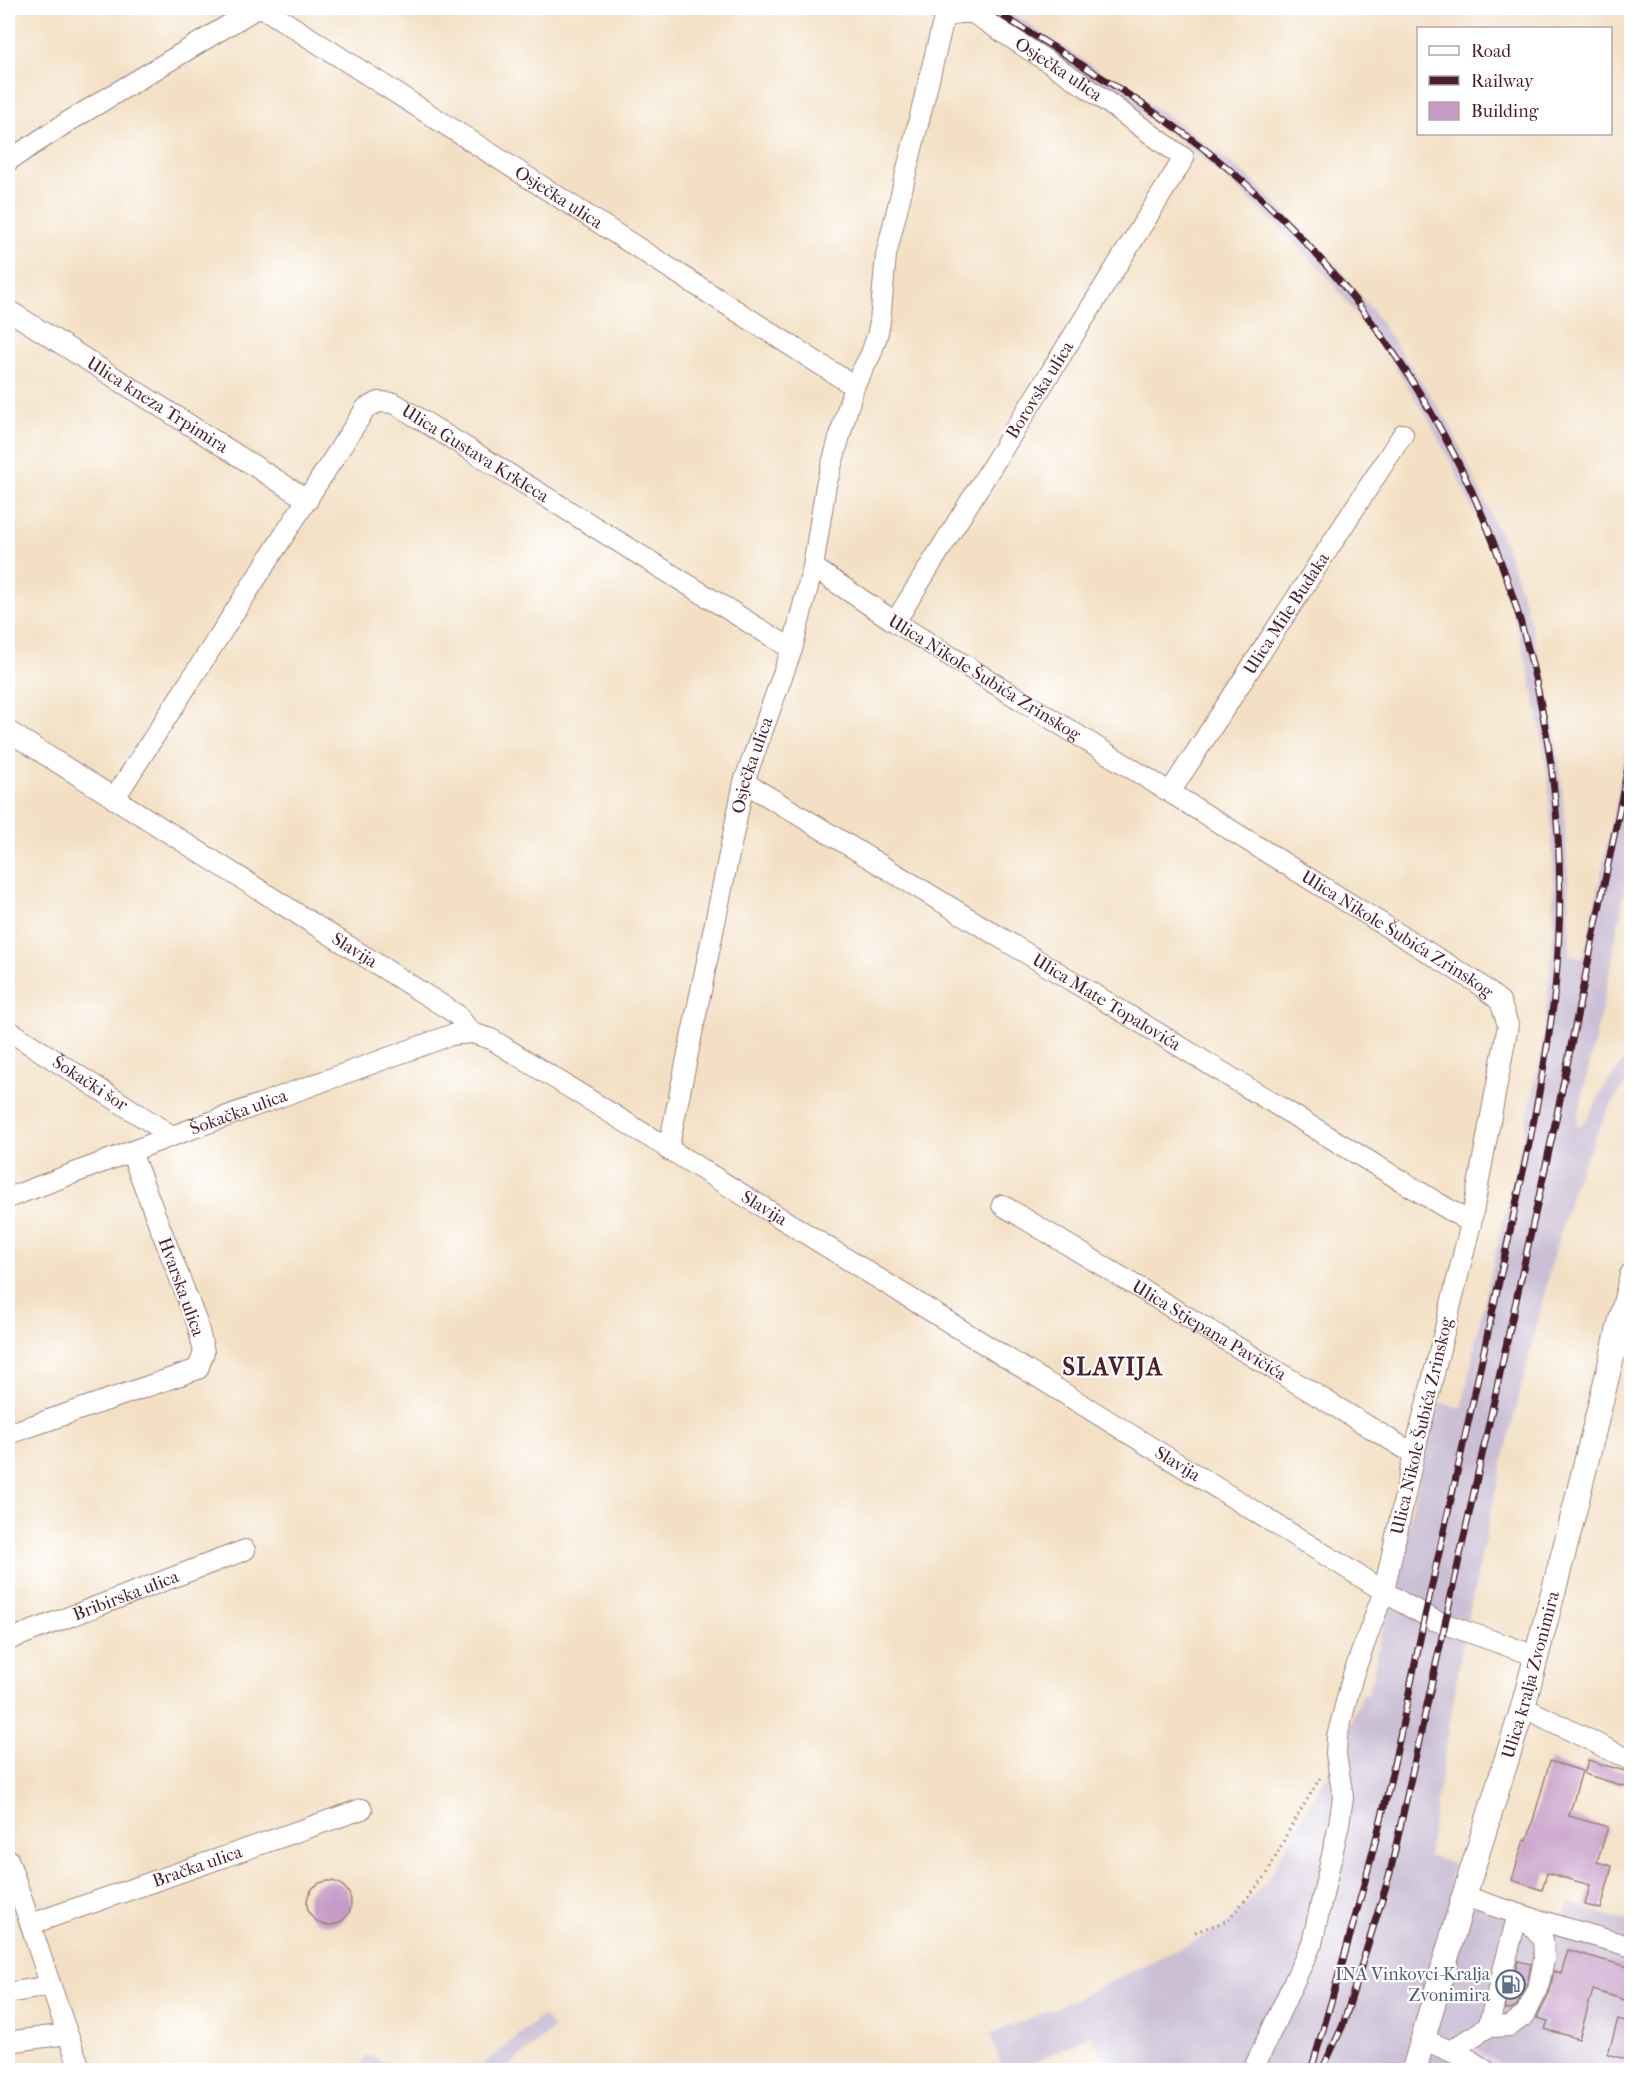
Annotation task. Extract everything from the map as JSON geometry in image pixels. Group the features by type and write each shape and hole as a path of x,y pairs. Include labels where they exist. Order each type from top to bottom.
{"main road":[{"name":"Ulica kralja Zvonimira","path":"1414,2070 1464,1896 1523,1707 1632,1275"}],"street":[{"path":"8,161 66,123 257,8"},
{"name":"Osječka ulica","path":"263,8 854,386"},
{"name":"Osječka ulica","path":"668,1150 744,782 792,650 813,567 826,485 854,386 877,336 886,255 943,22 948,16 973,13 1086,86 1184,158"},
{"name":"Borovska ulica","path":"896,622 1184,158"},
{"name":"Ulica kneza Trpimira","path":"8,310 308,500"},
{"name":"Ulica Gustava Krkleca","path":"114,799 366,408 379,402 394,403 792,650"},
{"name":"Ulica Mile Budaka","path":"1170,792 1403,434"},
{"name":"Ulica Nikole Šubića Zrinskog","path":"813,567 896,622 1476,982 1500,1001 1508,1025 1470,1223 1414,1454 1384,1591 1353,1675 1337,1737 1336,1754 1343,1797 1312,1943 1253,2070"},
{"name":"Slavija","path":"8,731 456,1014 472,1033 490,1039 1384,1591 1434,1620 1536,1656"},
{"name":"Ulica Mate Topalovića","path":"744,782 1470,1223"},
{"name":"Šokački šor","path":"8,1030 172,1136"},
{"name":"Šokačka ulica","path":"8,1198 451,1035 472,1033"},
{"name":"Hvarska ulica","path":"8,1434 198,1369 204,1352 197,1323 131,1152"},
{"name":"Ulica Stjepana Pavičića","path":"1002,1205 1414,1454"},
{"name":"Bribirska ulica","path":"8,1640 246,1550"},
{"path":"1523,1707 1632,1761"},
{"name":"Bračka ulica","path":"30,1924 362,1809"},
{"path":"8,1859 49,1986 81,2070"},
{"path":"1464,1896 1632,1947"},
{"path":"1450,2051 1488,2027 1510,2026 1525,2015 1538,1989 1544,1959 1543,1939 1518,1914"},
{"path":"1488,2027 1518,1914"},
{"path":"8,1993 49,1986"},
{"path":"8,2042 67,2034"},
{"path":"1423,2039 1470,2060 1485,2070"}],"path":[{"path":"1195,1932 1227,1921 1266,1876 1289,1830 1336,1754"}],"shaded area":[{"path":"981,8 1004,8 1168,116 1249,177 1326,253 1375,314 1449,423 1507,550 1526,606 1547,689 1562,780 1570,909 1569,955 1584,956 1631,728 1631,854 1607,986 1576,1125 1581,1126 1586,1120 1606,1085 1631,1051 1631,1078 1605,1116 1574,1183 1551,1266 1491,1511 1463,1641 1428,1856 1454,1864 1450,1880 1565,1915 1570,1903 1631,1923 1631,2070 1510,2070 1468,2044 1456,2070 1092,2070 1106,2060 1091,2034 1042,2059 1014,2070 1003,2070 990,2034 1062,2005 1227,1925 1268,1879 1328,1773 1362,1693 1368,1694 1437,1402 1462,1408 1544,1034 1552,954 1554,879 1548,777 1538,714 1525,656 1503,580 1451,463 1429,421 1394,365 1327,276 1277,225 1217,170 1166,130"},
{"path":"543,2015 554,2028 505,2070 477,2070"},
{"path":"1467,2044 1501,2063 1510,2070 1456,2070"},
{"path":"366,2055 388,2063 385,2070 361,2070"}],"building":[{"path":"1588,1760 1628,1772 1624,1786 1584,1774"},
{"path":"1550,1761 1582,1771 1569,1816 1608,1827 1597,1862 1612,1866 1601,1909 1585,1905 1590,1885 1547,1873 1542,1890 1512,1880 1524,1840 1527,1841"},
{"path":"329,1881 345,1887 351,1903 345,1919 329,1925 313,1919 307,1903 313,1887"},
{"path":"1568,1950 1632,1968 1632,1978 1625,2000 1593,1990 1579,2039 1545,2029 1548,2021 1537,2018 1549,1994 1554,1971 1561,1973"},
{"path":"1518,1961 1531,1964 1527,1985 1516,2007 1511,2010 1505,2009"},
{"path":"1618,2019 1632,2023 1632,2048 1628,2060 1608,2054"}],"railway":[{"path":"990,8 1155,113 1247,185 1326,265 1394,354 1451,449 1497,551 1530,656 1551,766 1560,877 1555,989 1540,1089 1387,1795 1342,1964 1313,2064 1309,2070"},
{"path":"1322,2070 1343,2025 1390,1873 1556,1119 1632,748"}],"place":[{"name":"INA Vinkovci-Kralja Zvonimira","path":"1511,1984"}],"district":[{"name":"SLAVIJA","path":"1113,1367"}]}
